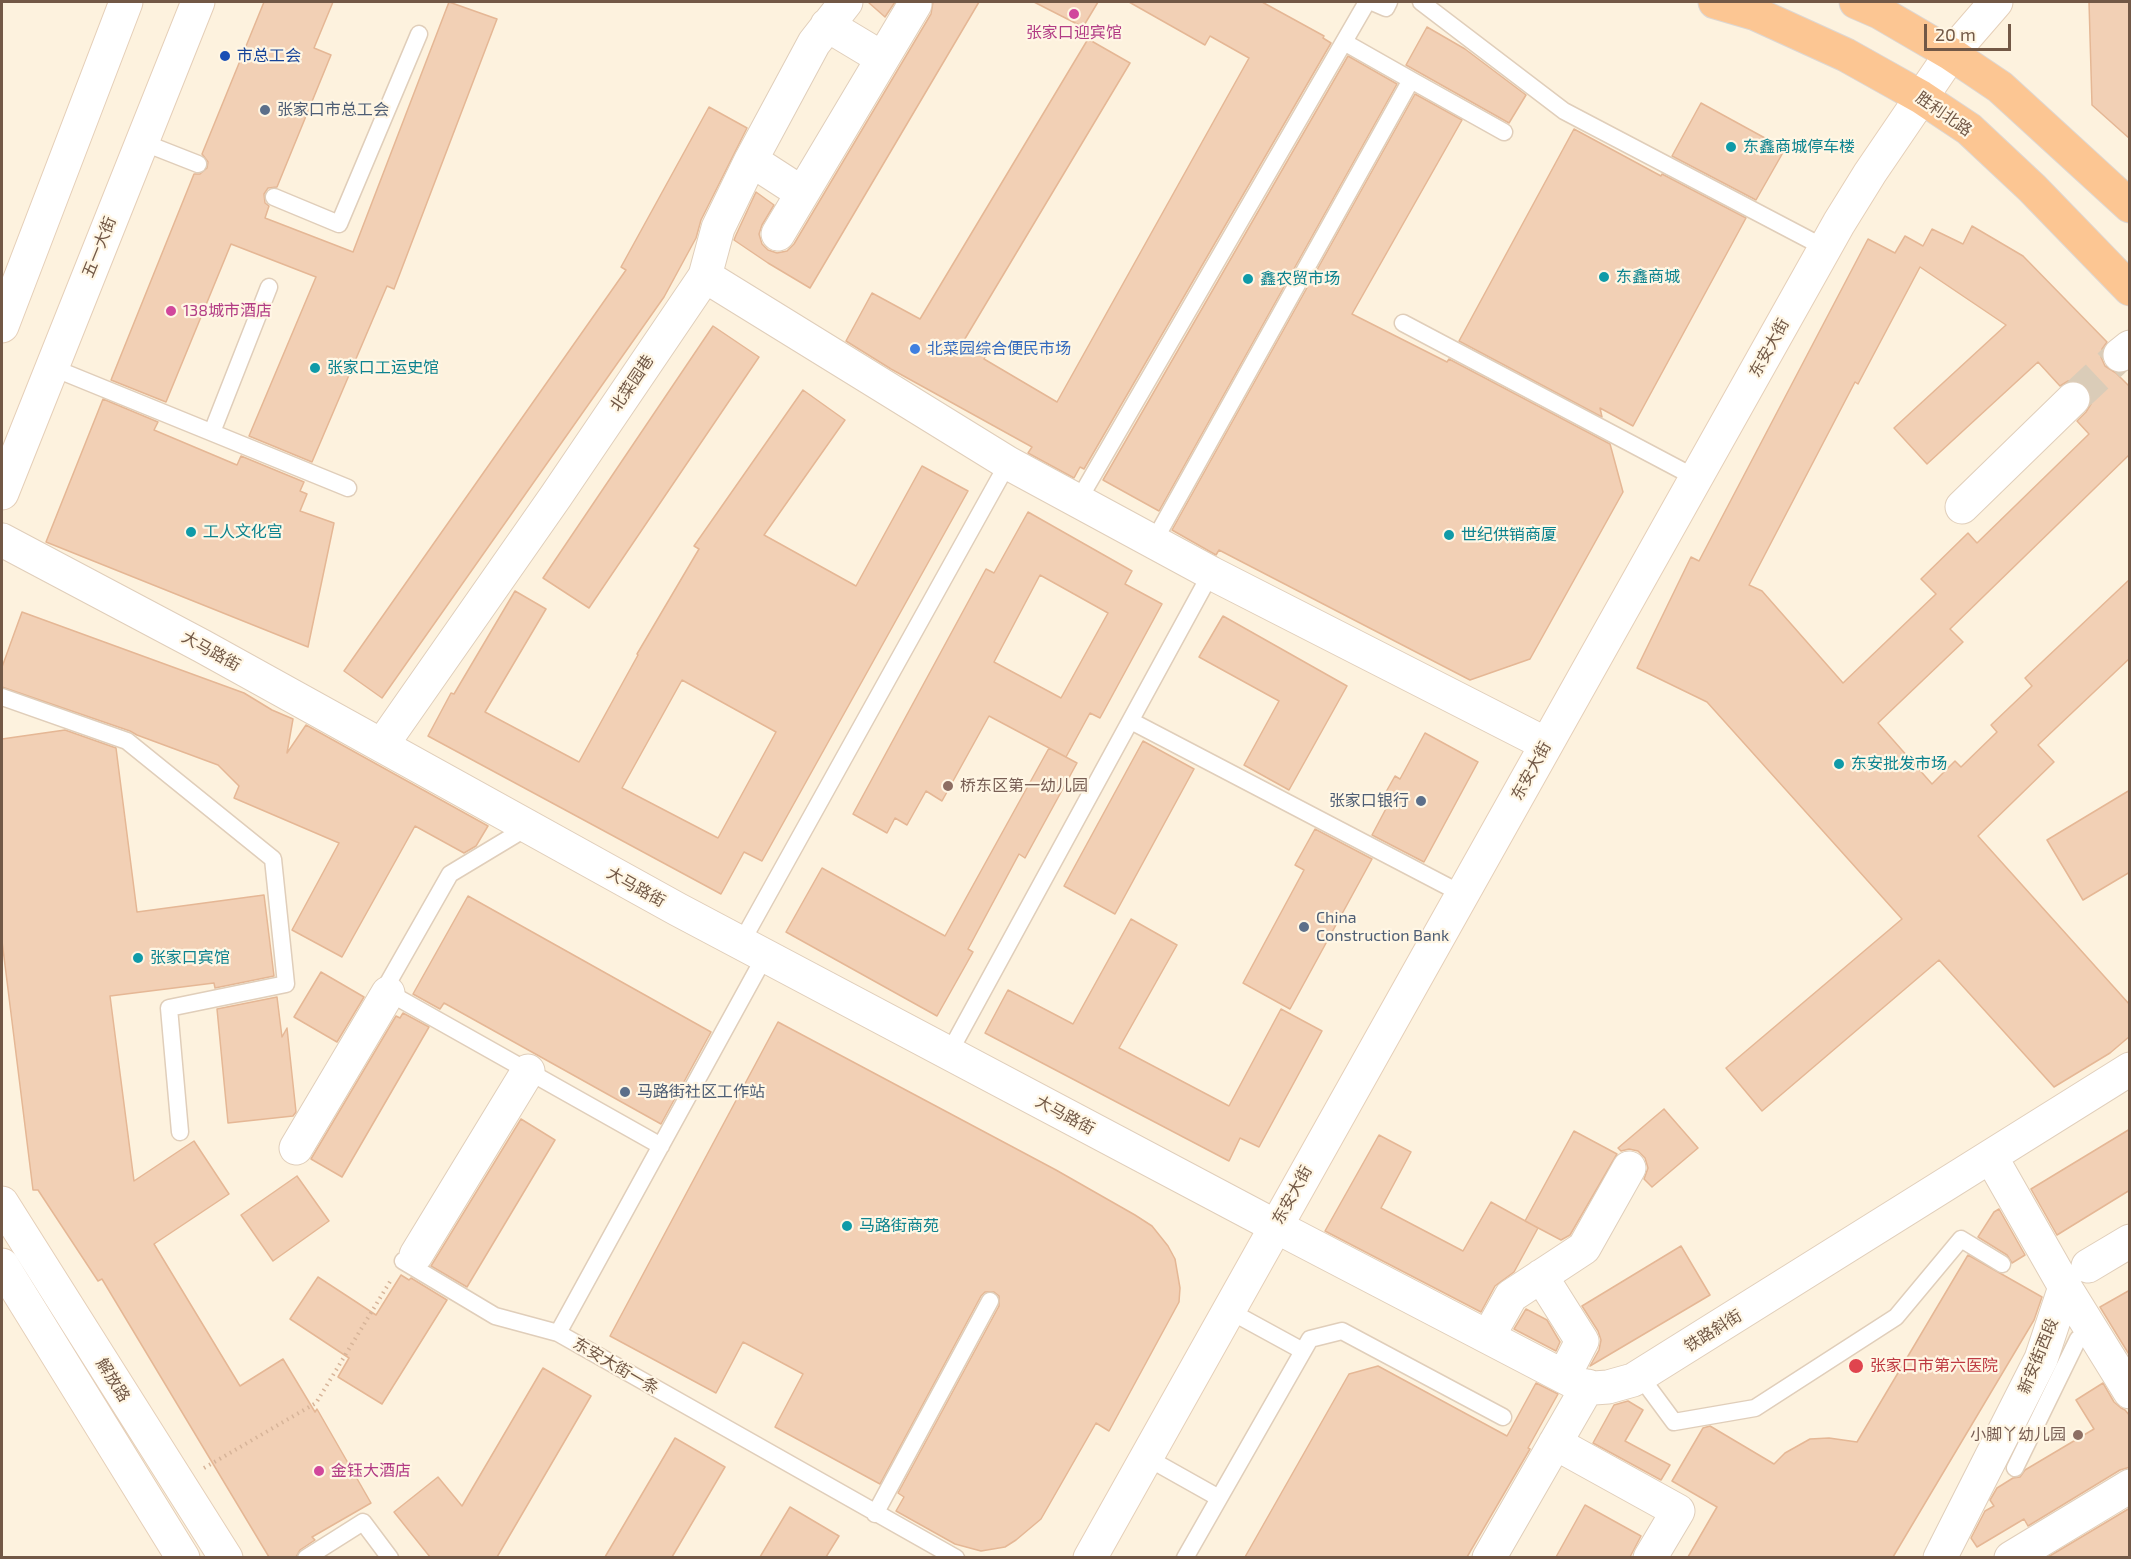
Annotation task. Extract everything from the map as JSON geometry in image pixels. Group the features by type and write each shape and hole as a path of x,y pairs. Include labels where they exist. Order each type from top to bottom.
{"highway":[{"name":"胜利北路","path":"1715,2 1756,15 1846,55 1922,97 1969,129 2032,188 2130,289"},
{"path":"1856,2 1879,12 1952,54 2000,87 2130,206"}],"street":[{"path":"2,326 126,2"},
{"name":"五一大街","path":"2,493 198,2"},
{"name":"东安大街","path":"1090,1557 1825,248 1870,173 1922,97 1952,54 1996,2"},
{"path":"778,234 915,4"},
{"path":"837,13 882,58"},
{"name":"北菜园巷","path":"382,745 549,506 705,276 718,228 751,160 803,60 837,13"},
{"path":"751,160 802,193"},
{"path":"705,276 1008,463 1211,573 1546,744"},
{"path":"1962,507 2073,399"},
{"name":"大马路街","path":"2,540 202,646 753,949 1275,1226"},
{"path":"297,1148 388,993"},
{"name":"铁路斜街","path":"1275,1226 1576,1381 1608,1387 1621,1385 1640,1376 2130,1069"},
{"path":"409,1258 528,1071"},
{"path":"1991,1157 2076,1277 2130,1392"},
{"path":"1488,1337 1511,1296 1584,1248 1629,1168"},
{"name":"解放路","path":"2,1203 226,1557"},
{"path":"2076,1277 2130,1241"},
{"name":"解放路","path":"2,1265 183,1557"},
{"path":"1489,1557 1555,1443 1576,1381 1582,1341 1541,1276"},
{"name":"新安街西段","path":"1940,1557 2034,1401 2041,1359 2076,1277"},
{"path":"1555,1443 1677,1511 1650,1557"},
{"path":"2011,1557 2130,1486"}],"lane":[{"path":"1078,501 1367,2"},
{"path":"1372,2 1386,8 1389,2"},
{"path":"1421,2 1564,111 1825,248"},
{"path":"274,197 339,224 419,34"},
{"path":"1344,42 1504,132"},
{"path":"1154,541 1411,80"},
{"path":"142,141 198,165"},
{"path":"212,432 269,287"},
{"path":"1403,323 1696,478"},
{"path":"51,367 348,488"},
{"name":"东安大街一条","path":"956,1557 875,1514 558,1333 660,1146 753,949 1008,463"},
{"path":"949,1053 1211,573"},
{"path":"2,697 127,741 273,859 286,984 169,1008 180,1132"},
{"path":"1131,721 1462,894"},
{"path":"528,826 450,874 384,990 660,1146"},
{"path":"1640,1376 1674,1422 1755,1408 1896,1317 1961,1239 2002,1264"},
{"path":"409,1258 495,1316 558,1333"},
{"path":"875,1514 990,1301"},
{"path":"1228,1310 1303,1351"},
{"path":"1185,1557 1310,1339 1342,1331 1503,1417"},
{"path":"2015,1468 2034,1401 2078,1339"},
{"path":"1146,1457 1219,1498"},
{"path":"306,1557 363,1522 390,1557"}],"path":[{"path":"178,1483 316,1403 409,1258"}],"building":[{"path":"264,2 333,2 314,48 331,55 277,187 268,188 264,194 265,203 269,206 265,218 353,252 449,2 497,19 394,289 387,286 312,462 249,436 316,277 231,244 166,402 111,380 194,174 200,174 207,168 208,162 202,154"},
{"path":"868,2 895,2 885,17"},
{"path":"933,2 979,2 810,288 734,240 736,235 756,192 774,205 759,234 762,244 768,250 777,253 787,251 794,244 931,14"},
{"name":"张家口迎宾馆","path":"1034,2 1098,2 1083,27"},
{"path":"1129,2 1262,2 1324,36 1323,38 1331,43 1084,469 1080,467 1074,478 1028,453 1032,447 891,369 846,341 872,293 920,319 1088,39 1130,63 963,342 986,355 984,359 1057,402 1249,58 1210,36 1205,45"},
{"path":"2089,2 2130,2 2130,139 2092,105"},
{"path":"1427,27 1465,49 1526,95 1509,123 1406,65"},
{"name":"鑫农贸市场","path":"1348,56 1397,84 1159,511 1103,480"},
{"name":"世纪供销商厦","path":"1415,94 1462,120 1352,314 1447,362 1449,359 1610,444 1623,492 1530,659 1470,680 1219,550 1216,555 1172,530"},
{"name":"东鑫商城停车楼","path":"1701,103 1785,149 1756,200 1672,156"},
{"path":"709,107 747,128 701,220 696,238 664,297 382,698 344,671 626,270 621,267"},
{"name":"东鑫商城","path":"1574,129 1746,218 1633,426 1600,408 1602,417 1459,341"},
{"path":"1972,226 2023,256 2107,342 2102,349 2101,357 2105,366 2130,387 2130,454 1950,629 1963,642 1878,723 1932,784 1955,761 1961,767 1997,732 1991,725 2032,686 2025,678 2130,579 2130,658 2038,745 2054,762 1978,836 2130,1005 2130,1036 2110,1053 2054,1087 1939,960 1762,1111 1726,1068 1902,919 1707,702 1637,668 1691,557 1699,561 1868,239 1895,253 1905,236 1923,246 1932,229 1963,244","holes":["1920,267 2006,325 1894,428 1927,464 2038,362 2060,386 2068,381 2078,381 2087,386 2091,394 2091,404 2077,421 2089,434 1977,543 1968,533 1921,579 1936,594 1843,683 1762,591 1749,585 1855,382 1858,384"]},
{"path":"713,326 759,357 589,608 543,578"},
{"path":"803,390 845,420 764,535 856,586 922,466 968,491 762,861 744,852 721,894 428,736 451,693 454,694 515,591 546,609 485,712 579,762 637,654 699,549 694,546","holes":["682,680 776,732 718,838 622,788"]},
{"name":"工人文化宫","path":"103,399 158,422 154,430 237,465 241,456 304,482 300,491 307,494 300,511 334,523 308,647 46,542"},
{"path":"1028,512 1132,571 1125,584 1162,604 1100,718 1090,713 1066,757 989,716 942,801 926,791 907,825 895,818 887,833 853,814 986,569 994,573","holes":["1040,575 1108,613 1061,698 994,662"]},
{"path":"22,612 244,693 272,710 293,719 287,753 306,725 488,826 476,846 464,853 415,826 342,957 292,930 339,843 234,798 239,786 218,765 130,731 2,687 2,667"},
{"path":"1223,616 1347,686 1289,790 1244,765 1279,701 1199,657"},
{"path":"65,730 116,748 137,912 264,895 274,976 215,988 214,983 110,996 134,1181 194,1141 229,1194 154,1244 240,1386 283,1359 315,1412 317,1409 371,1503 312,1537 315,1540 300,1550 296,1557 269,1557 102,1279 98,1281 38,1190 33,1190 2,941 2,739"},
{"name":"张家口银行","path":"1425,733 1478,762 1424,862 1372,835 1389,803 1382,799 1395,776 1400,779"},
{"path":"1143,741 1194,769 1115,914 1064,886"},
{"path":"1049,748 1077,763 1025,858 1019,854 968,949 973,952 937,1016 786,932 822,868 945,936"},
{"path":"2130,790 2130,872 2083,900 2047,840"},
{"name":"China Construction Bank","path":"1315,829 1372,859 1290,1009 1243,983 1304,870 1295,865"},
{"path":"468,896 711,1032 661,1124 444,1003 440,1009 413,994"},
{"path":"1131,919 1177,945 1119,1048 1229,1106 1281,1009 1322,1031 1259,1147 1240,1138 1229,1161 985,1033 1008,990 1073,1024"},
{"path":"321,972 364,997 337,1042 294,1017"},
{"path":"277,997 282,1037 287,1028 296,1112 293,1116 228,1123 217,1009"},
{"path":"403,1013 429,1027 342,1177 311,1159 396,1016 400,1018"},
{"name":"马路街商苑","path":"778,1022 1056,1170 1135,1215 1152,1226 1175,1259 1180,1288 1179,1302 1109,1431 1096,1423 1041,1519 1005,1547 981,1551 955,1544 896,1511 904,1497 898,1493 999,1306 999,1296 994,1292 985,1292 981,1296 880,1484 775,1427 803,1374 743,1342 716,1393 610,1336"},
{"path":"1664,1109 1698,1148 1652,1187 1644,1179 1648,1168 1645,1158 1638,1151 1629,1149 1621,1151 1618,1148"},
{"path":"521,1119 555,1140 467,1287 431,1266"},
{"path":"2130,1129 2130,1190 2057,1235 2031,1189"},
{"path":"1574,1131 1617,1154 1570,1235 1561,1240 1525,1221"},
{"path":"1379,1135 1411,1152 1381,1208 1463,1251 1491,1202 1538,1228 1514,1272 1495,1286 1481,1312 1325,1231"},
{"path":"297,1176 329,1221 273,1261 241,1215"},
{"path":"1999,1209 2025,1255 2012,1263 2007,1255 1978,1237 1994,1212"},
{"path":"1681,1246 1710,1295 1590,1366 1599,1350 1601,1340 1582,1306"},
{"path":"1968,1255 2042,1297 2034,1320 1893,1557 1688,1557 1717,1507 1672,1481 1703,1428 1710,1426 1774,1464 1785,1453 1810,1439 1829,1438 1857,1442"},
{"path":"401,1275 409,1280 411,1278 447,1300 382,1404 338,1377 349,1358 290,1319 318,1277 376,1315"},
{"path":"2130,1290 2130,1356 2100,1307"},
{"path":"1526,1309 1547,1320 1560,1342 1556,1351 1514,1329"},
{"path":"1378,1366 1507,1436 1536,1383 1558,1394 1528,1448 1530,1449 1467,1557 1245,1557 1349,1374"},
{"path":"543,1368 591,1396 497,1557 430,1557 394,1512 438,1477 462,1506"},
{"path":"2103,1383 2114,1402 2130,1416 2130,1467 2120,1470 2028,1526 2024,1519 1977,1547 1971,1538 1985,1511 1994,1506 1990,1500 1997,1488 2013,1478 2020,1477 2025,1470 2094,1429 2076,1400"},
{"path":"1628,1401 1643,1410 1625,1441 1670,1465 1661,1480 1593,1443 1614,1405"},
{"path":"675,1438 725,1467 672,1557 605,1557"},
{"path":"1585,1505 1641,1536 1630,1557 1556,1557"},
{"path":"790,1507 839,1536 826,1557 760,1557"},
{"path":"2130,1508 2130,1557 2048,1557"}],"tunnel":[{"path":"2073,399 2120,355"}],"place":[{"name":"张家口迎宾馆","path":"1074,14"},
{"name":"市总工会","path":"225,56"},
{"name":"张家口市总工会","path":"265,110"},
{"name":"东鑫商城停车楼","path":"1731,147"},
{"name":"东鑫商城","path":"1604,277"},
{"name":"鑫农贸市场","path":"1248,279"},
{"name":"138城市酒店","path":"171,311"},
{"name":"北菜园综合便民市场","path":"915,349"},
{"name":"张家口工运史馆","path":"315,368"},
{"name":"工人文化宫","path":"191,532"},
{"name":"世纪供销商厦","path":"1449,535"},
{"name":"东安批发市场","path":"1839,764"},
{"name":"桥东区第一幼儿园","path":"948,786"},
{"name":"张家口银行","path":"1421,801"},
{"name":"China Construction Bank","path":"1304,927"},
{"name":"张家口宾馆","path":"138,958"},
{"name":"马路街社区工作站","path":"625,1092"},
{"name":"马路街商苑","path":"847,1226"},
{"name":"张家口市第六医院","path":"1856,1366"},
{"name":"小脚丫幼儿园","path":"2078,1435"},
{"name":"金钰大酒店","path":"319,1471"}]}
